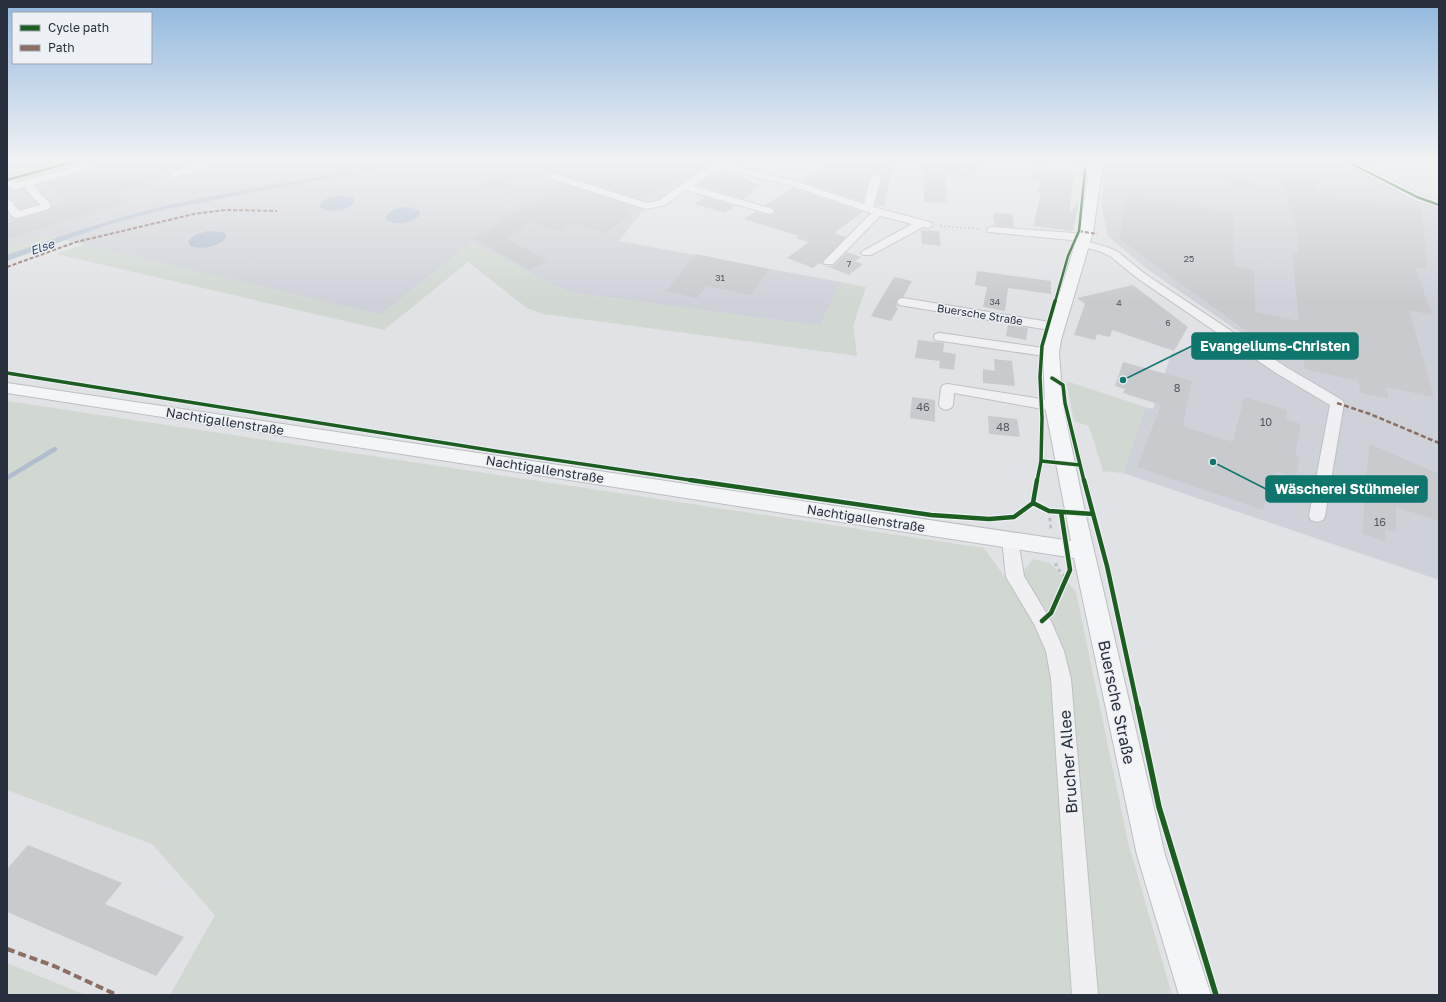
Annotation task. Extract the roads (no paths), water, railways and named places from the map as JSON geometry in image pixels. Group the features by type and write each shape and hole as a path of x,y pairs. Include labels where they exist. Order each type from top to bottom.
{"main road":[{"name":"Buersche Straße","path":"1091,209 1084,241 1056,327 1051,353 1054,406 1075,549 1151,855 1195,995"},
{"name":"Nachtigallenstraße","path":"7,388 1075,549"}],"street":[{"path":"12,209 17,215 39,209"},
{"path":"760,209 769,211"},
{"path":"867,253 925,224 870,209"},
{"path":"829,262 878,212"},
{"path":"992,230 1066,235 1114,254 1141,276 1281,370 1337,403 1316,516"},
{"name":"Buersche Straße","path":"903,302 1056,327"},
{"path":"940,337 1051,353"},
{"path":"946,405 948,388 1054,406"},
{"name":"Brucher Allee","path":"1010,540 1015,577 1042,621 1055,651 1061,679 1085,995"}],"water":[{"name":"Else","path":"153,209 169,209 107,225 7,261 7,255 96,225"},
{"path":"324,209 345,209 337,211"},
{"path":"394,209 419,210 420,215 408,222 394,223 385,217"},
{"path":"207,231 223,232 227,236 220,243 210,247 200,248 190,246 188,241 195,235"}],"waterway":[{"path":"7,478 55,449"}],"place":[{"name":"Evangeliums-Christen","path":"1123,380"},
{"name":"Wäscherei Stühmeier","path":"1213,462"}]}
